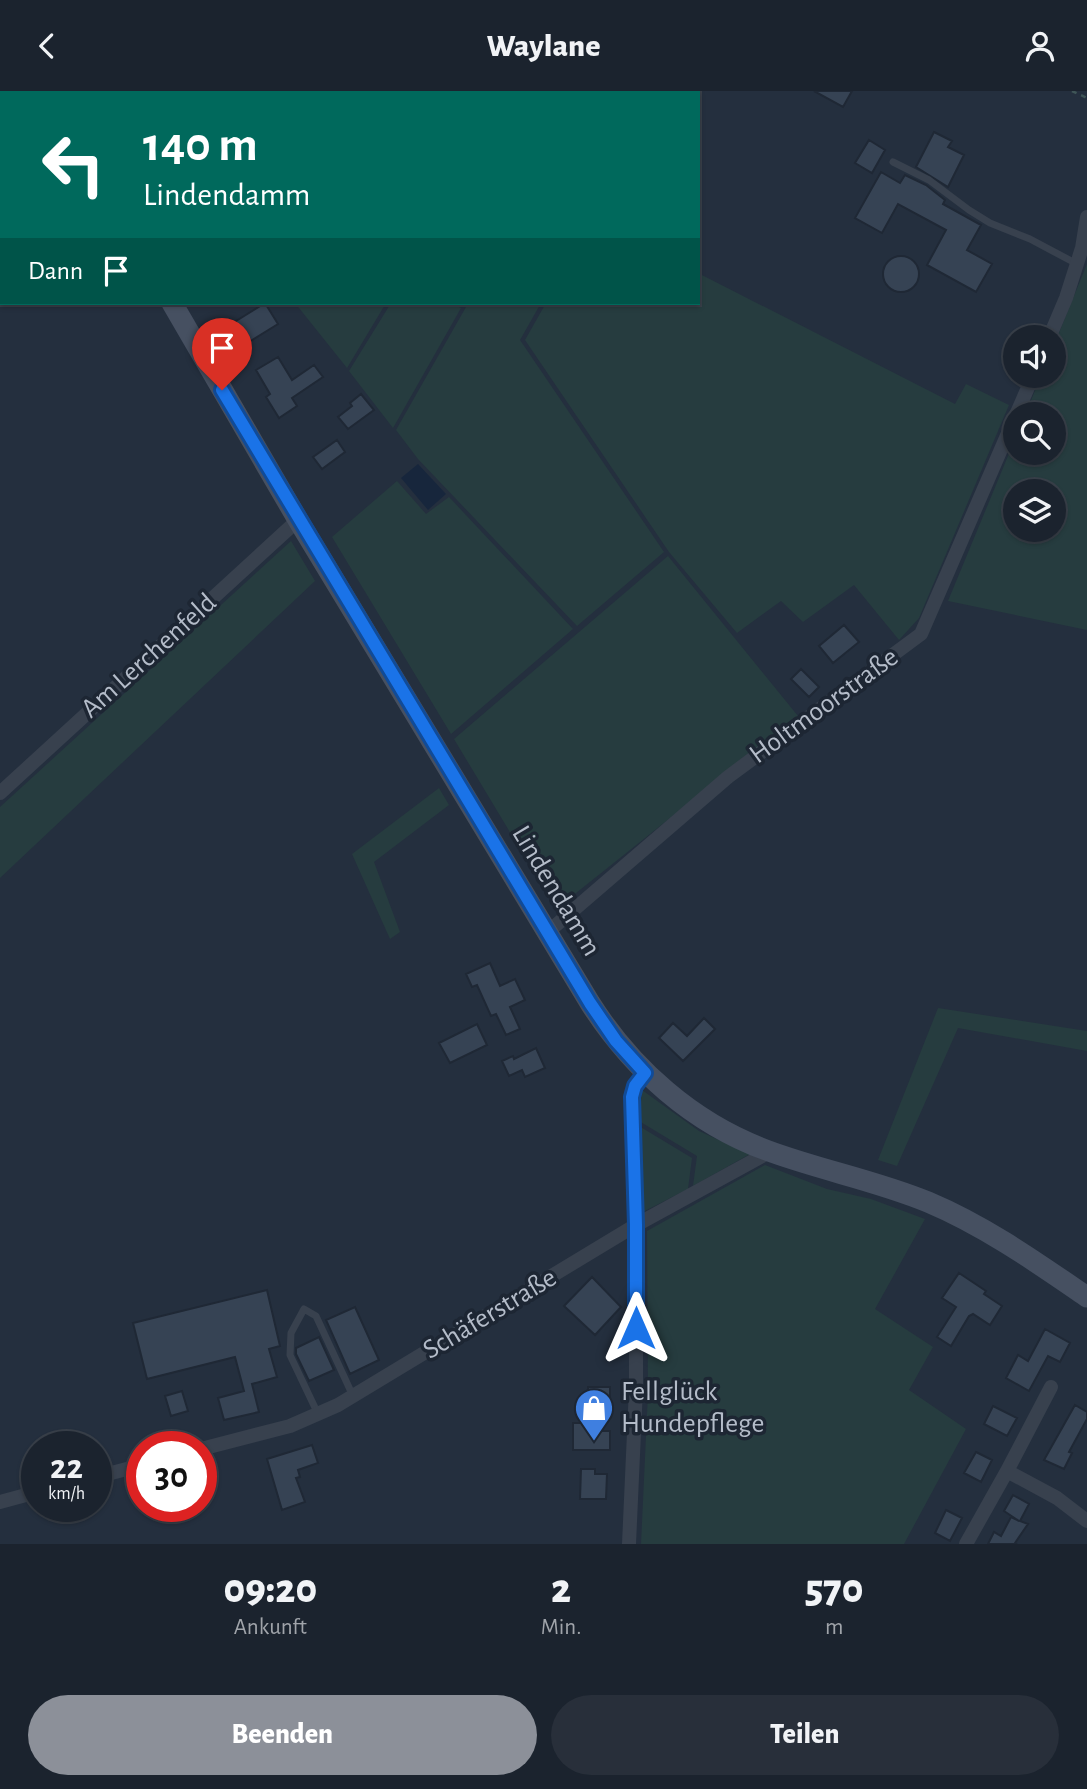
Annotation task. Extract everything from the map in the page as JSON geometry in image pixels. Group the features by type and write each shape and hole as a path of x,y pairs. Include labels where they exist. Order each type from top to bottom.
{"street":[{"path":"1055,325 1077,264 1087,218"},
{"name":"Lindendamm","path":"173,305 298,520 599,1017 645,1073 702,1118 765,1150 884,1186 937,1206 995,1236 1087,1297"},
{"name":"Holtmoorstraße","path":"548,932 728,777 921,635 1003,446"},
{"name":"Am Lerchenfeld","path":"0,793 298,520"},
{"path":"629,1544 636,1388 636,1225 632,1097 635,1086 645,1073"},
{"name":"Schäferstraße","path":"217,1445 290,1426 353,1396 636,1225 762,1156 765,1150"},
{"path":"966,1544 1051,1387"},
{"path":"1007,1471 1057,1498 1087,1521"},
{"path":"0,1502 21,1496"}],"lane":[{"path":"893,162 929,180 990,223 1030,239 1077,264"},
{"path":"318,1414 290,1355 291,1333 304,1309 316,1316 353,1396"}],"path":[{"path":"1072,91 1087,98"}],"green space":[{"path":"1087,264 1087,630 948,601 1004,465 1066,465 1066,402 1030,402 1036,388 1066,388 1066,325 1062,325"},
{"path":"700,274 955,404 966,384 1003,402 1003,419 919,618 899,640 854,585 803,622 781,601 737,633 669,552 525,340 545,305 700,305"},
{"path":"297,305 385,305 347,368"},
{"path":"390,305 455,305 461,308 393,428 349,371"},
{"path":"462,305 540,305 520,340 664,552 577,626 418,459 396,430 466,307"},
{"path":"397,481 426,514 449,497 573,629 451,734 332,537"},
{"path":"291,541 315,581 0,878 0,807"},
{"path":"668,556 798,716 556,909 454,739"},
{"path":"439,788 449,805 374,862 400,932 390,939 352,854"},
{"path":"938,1008 1087,1031 1087,1051 958,1028 897,1166 878,1160"},
{"path":"642,1090 699,1131 750,1154 693,1186 697,1156 639,1121"},
{"path":"639,1126 692,1158 688,1189 639,1214"},
{"path":"765,1165 827,1189 871,1199 925,1219 875,1309 933,1347 909,1390 966,1429 904,1544 641,1544 648,1393 647,1231"}],"water":[{"path":"418,464 446,494 428,510 401,478"}],"building":[{"path":"814,91 852,91 843,107"},
{"path":"934,132 952,141 948,147 964,155 948,187 916,167"},
{"path":"869,140 885,150 872,173 855,163"},
{"path":"881,172 900,183 905,175 926,185 945,200 943,204 981,225 967,250 992,264 976,292 927,265 946,230 898,204 882,233 855,218"},
{"path":"901,256 914,261 919,274 914,287 901,292 888,287 883,274 888,261"},
{"path":"262,305 266,305 278,324 241,347 228,326"},
{"path":"278,357 292,380 314,365 323,377 292,398 297,406 279,418 266,397 270,394 256,370"},
{"path":"361,394 374,410 348,429 338,417 352,406 350,403"},
{"path":"337,440 345,452 322,469 313,457"},
{"path":"844,625 859,642 833,663 819,646"},
{"path":"801,669 819,687 809,697 791,679"},
{"path":"490,963 500,986 515,979 525,1000 510,1007 520,1029 506,1035 496,1014 491,1016 477,985 472,987 466,974"},
{"path":"704,1018 715,1029 683,1061 659,1038 673,1023 687,1036"},
{"path":"477,1024 487,1045 450,1063 439,1043"},
{"path":"536,1048 545,1068 525,1077 522,1070 509,1076 502,1061 513,1056 514,1059"},
{"path":"959,1273 986,1291 984,1294 1002,1306 990,1325 973,1314 969,1316 951,1346 937,1337 956,1307 942,1298"},
{"path":"592,1277 621,1307 595,1335 564,1306"},
{"path":"267,1290 280,1346 269,1349 277,1377 252,1384 259,1412 224,1420 218,1398 244,1391 235,1357 147,1379 133,1323"},
{"path":"355,1307 379,1360 350,1374 326,1320"},
{"path":"1045,1329 1070,1343 1060,1362 1048,1356 1029,1391 1006,1378 1018,1355 1028,1361"},
{"path":"319,1337 334,1370 309,1381 296,1354 296,1348"},
{"path":"588,1387 610,1387 610,1402 588,1402"},
{"path":"182,1391 188,1411 171,1416 165,1396"},
{"path":"1075,1405 1087,1412 1087,1419 1069,1452 1072,1453 1064,1469 1044,1460"},
{"path":"993,1406 1017,1418 1007,1436 984,1424"},
{"path":"573,1423 595,1423 595,1431 610,1431 610,1450 573,1450"},
{"path":"312,1445 318,1463 298,1470 300,1477 296,1478 305,1502 282,1510 267,1459"},
{"path":"976,1452 992,1460 981,1482 964,1473"},
{"path":"581,1469 595,1469 595,1474 607,1474 606,1499 580,1499"},
{"path":"1013,1495 1029,1504 1020,1521 1028,1524 1015,1543 1017,1544 988,1544 994,1532 1001,1536 1011,1517 1019,1521 1004,1511"},
{"path":"946,1510 962,1518 950,1541 935,1533"}],"place":[{"name":"Fellglück Hundepflege","path":"594,1442"}],"route":[{"path":"222,390 590,1003 616,1041 645,1073 635,1086 632,1097 636,1328"}]}
